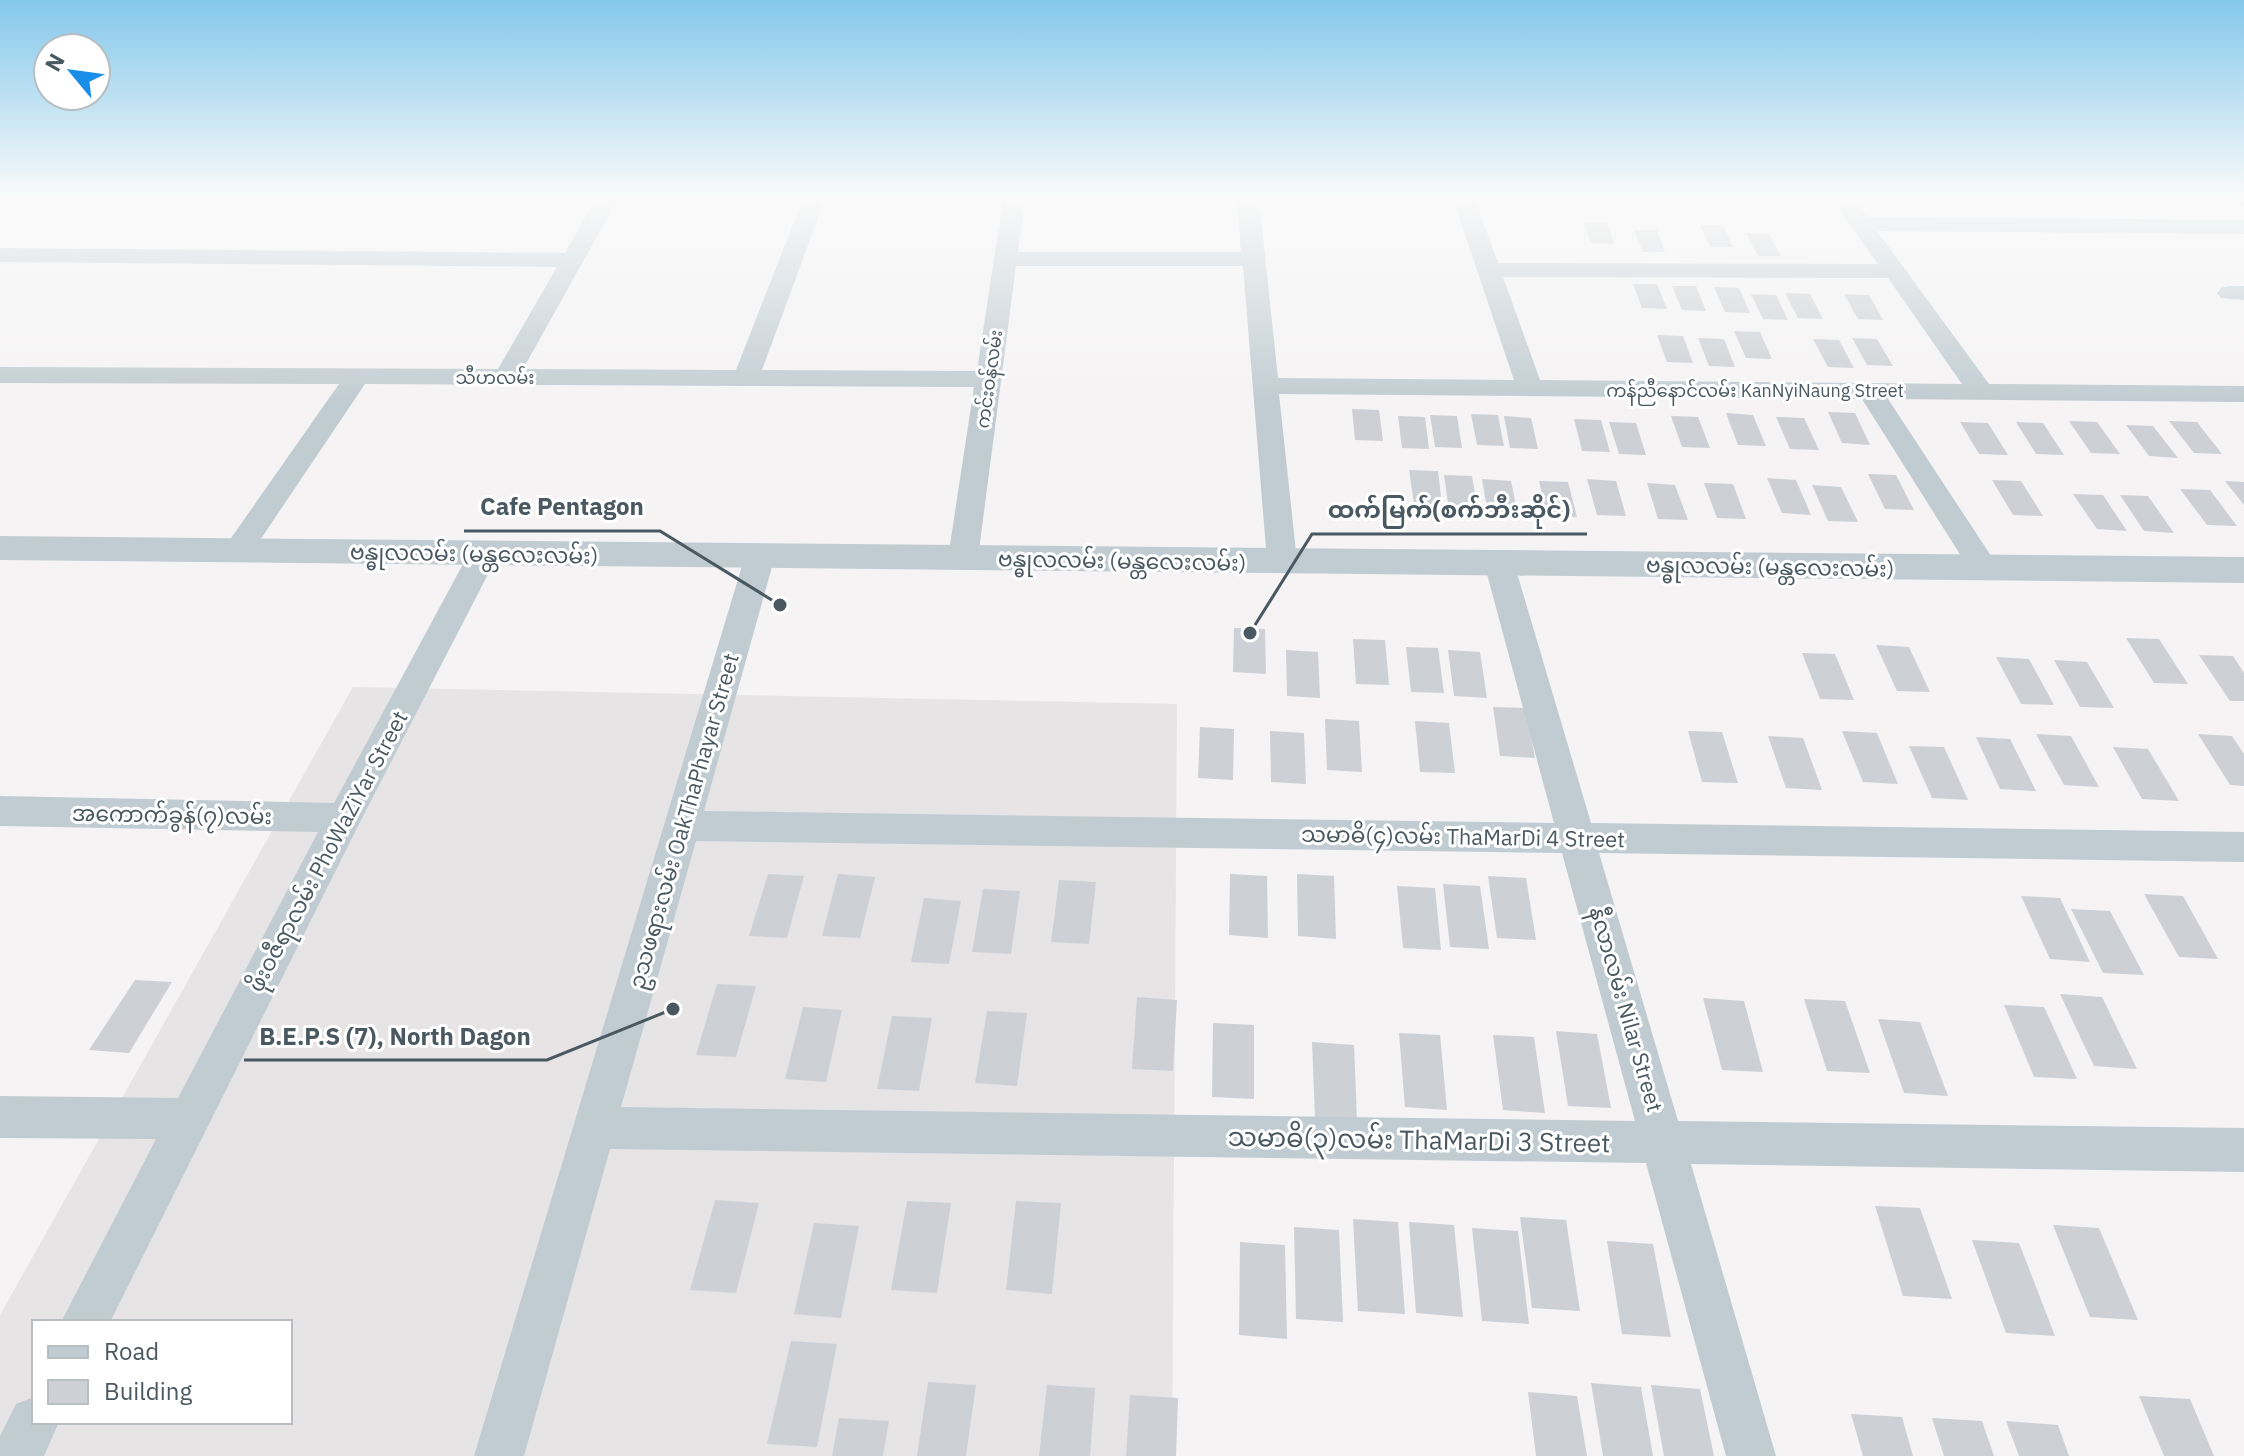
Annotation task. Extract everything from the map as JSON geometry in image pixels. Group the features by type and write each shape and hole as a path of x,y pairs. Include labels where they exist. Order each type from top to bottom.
{"street":[{"path":"506,377 569,267"},
{"path":"746,378 788,267"},
{"name":"ကင်းဝန်လမ်း","path":"963,558 1005,267"},
{"path":"1255,267 1282,561"},
{"path":"1487,267 1530,389"},
{"path":"1892,267 1981,392"},
{"path":"1488,270 1895,271"},
{"name":"သီဟလမ်း","path":"0,375 990,379"},
{"path":"237,551 358,376"},
{"name":"ကန်ညီနောင်လမ်း KanNyiNaung Street","path":"1266,386 2244,394"},
{"path":"1870,391 1984,568"},
{"name":"ဗန္ဓုလလမ်း (မန္တလေးလမ်း)","path":"0,548 2243,572"},
{"name":"ဖိုးဝဇီရာလမ်း PhoWaZiYar Street","path":"86,1320 484,553"},
{"name":"ဥသဖရားလမ်း OakThaPhayar Street","path":"499,1456 760,556"},
{"name":"နီလာလမ်း Nilar Street","path":"1499,563 1665,1142 1751,1456"},
{"name":"အကောက်ခွန်(၇)လမ်း","path":"0,811 344,818"},
{"name":"သမာဓိ(၄)လမ်း ThaMarDi 4 Street","path":"682,826 2244,847"},
{"path":"0,1117 188,1119"},
{"name":"သမာဓိ(၃)လမ်း ThaMarDi 3 Street","path":"594,1128 2244,1150"},
{"path":"17,1456 33,1424"}],"shaded area":[{"path":"353,687 1177,704 1172,1456 0,1456 0,1315"}],"building":[{"path":"1633,284 1657,284 1667,309 1642,308"},
{"path":"1672,286 1696,286 1706,311 1682,310"},
{"path":"1714,287 1739,288 1750,313 1725,312"},
{"path":"1785,293 1810,294 1823,319 1798,318"},
{"path":"1751,294 1776,295 1788,320 1763,319"},
{"path":"1844,294 1869,295 1883,320 1858,319"},
{"path":"1734,331 1760,332 1772,359 1746,358"},
{"path":"1657,335 1683,336 1693,363 1667,362"},
{"path":"1698,338 1724,339 1735,367 1709,366"},
{"path":"1852,338 1877,339 1893,366 1867,365"},
{"path":"1813,339 1839,340 1854,368 1828,367"},
{"path":"1352,409 1379,410 1383,441 1355,440"},
{"path":"1828,412 1855,413 1870,445 1842,443"},
{"path":"1726,413 1753,415 1766,446 1738,445"},
{"path":"1471,414 1498,415 1504,446 1477,445"},
{"path":"1430,415 1457,416 1462,448 1435,447"},
{"path":"1398,416 1425,417 1429,449 1402,448"},
{"path":"1504,416 1531,418 1538,449 1510,448"},
{"path":"1671,416 1698,417 1710,448 1682,447"},
{"path":"1776,417 1804,418 1819,450 1790,449"},
{"path":"1574,419 1601,420 1610,452 1582,451"},
{"path":"2069,421 2097,422 2120,454 2091,453"},
{"path":"2169,421 2197,422 2222,454 2194,453"},
{"path":"1609,422 1636,423 1646,455 1619,454"},
{"path":"1960,422 1988,423 2008,455 1979,454"},
{"path":"2016,422 2043,423 2064,455 2036,454"},
{"path":"2126,425 2153,426 2178,458 2149,456"},
{"path":"1409,470 1438,471 1442,505 1414,504"},
{"path":"1868,474 1896,475 1914,510 1885,509"},
{"path":"1444,475 1472,476 1478,511 1449,510"},
{"path":"1767,478 1796,480 1811,515 1782,513"},
{"path":"1482,479 1511,481 1518,515 1488,514"},
{"path":"1587,479 1616,481 1626,516 1597,515"},
{"path":"1992,480 2021,481 2043,516 2013,515"},
{"path":"1539,481 1568,482 1577,517 1547,516"},
{"path":"2225,481 2244,482 2244,505"},
{"path":"1647,483 1675,485 1688,520 1658,519"},
{"path":"1704,483 1733,484 1746,519 1717,518"},
{"path":"1812,485 1841,487 1858,522 1828,521"},
{"path":"2180,489 2210,490 2237,526 2207,525"},
{"path":"2073,494 2103,495 2127,531 2097,529"},
{"path":"2120,495 2148,496 2174,533 2144,531"},
{"path":"1234,628 1265,629 1266,674 1233,672"},
{"path":"2126,638 2159,639 2188,684 2154,683"},
{"path":"1353,639 1385,640 1389,685 1356,684"},
{"path":"1876,645 1909,647 1930,692 1897,691"},
{"path":"1406,647 1438,648 1444,693 1411,692"},
{"path":"1286,650 1318,652 1320,698 1287,696"},
{"path":"1448,650 1480,652 1487,698 1454,696"},
{"path":"1802,653 1835,654 1854,700 1820,699"},
{"path":"2199,655 2233,656 2244,673 2244,701 2230,701"},
{"path":"1996,657 2029,659 2054,705 2021,704"},
{"path":"2054,660 2087,662 2114,708 2080,707"},
{"path":"1493,707 1526,708 1535,758 1500,756"},
{"path":"1325,719 1359,721 1362,772 1327,770"},
{"path":"1415,721 1449,723 1455,773 1420,772"},
{"path":"1200,727 1234,729 1233,780 1198,778"},
{"path":"1270,731 1304,733 1306,784 1271,782"},
{"path":"1688,731 1722,732 1738,783 1702,782"},
{"path":"1842,731 1877,733 1898,784 1863,782"},
{"path":"2036,734 2071,736 2099,787 2064,785"},
{"path":"2198,734 2232,736 2244,754 2244,786 2230,785"},
{"path":"1768,736 1803,738 1822,790 1786,788"},
{"path":"1976,737 2010,739 2036,791 2000,789"},
{"path":"1909,746 1944,747 1968,800 1932,798"},
{"path":"2113,747 2148,749 2179,801 2142,799"},
{"path":"768,874 804,876 787,938 749,936"},
{"path":"838,874 875,877 860,938 822,936"},
{"path":"1230,874 1267,876 1268,938 1229,935"},
{"path":"1297,874 1334,876 1336,939 1298,936"},
{"path":"1488,876 1526,878 1536,940 1497,938"},
{"path":"1059,880 1096,882 1089,944 1051,942"},
{"path":"1443,884 1480,886 1489,949 1450,947"},
{"path":"1397,886 1435,888 1441,950 1403,948"},
{"path":"983,889 1020,891 1011,954 972,952"},
{"path":"2144,894 2183,896 2218,959 2179,957"},
{"path":"2021,896 2060,898 2090,962 2050,959"},
{"path":"924,898 961,901 949,964 911,962"},
{"path":"2071,909 2110,911 2144,975 2103,973"},
{"path":"135,980 172,982 129,1053 89,1050"},
{"path":"717,984 756,986 736,1057 696,1055"},
{"path":"2060,994 2102,997 2137,1069 2094,1066"},
{"path":"1137,997 1177,1000 1173,1071 1132,1069"},
{"path":"1703,998 1744,1001 1763,1072 1722,1070"},
{"path":"1804,999 1845,1001 1870,1073 1827,1071"},
{"path":"2004,1005 2044,1007 2077,1079 2034,1077"},
{"path":"803,1007 842,1010 826,1082 785,1079"},
{"path":"987,1011 1027,1013 1017,1086 975,1083"},
{"path":"892,1016 932,1018 919,1091 877,1089"},
{"path":"1878,1019 1920,1022 1948,1096 1904,1093"},
{"path":"1213,1023 1254,1025 1254,1099 1212,1097"},
{"path":"1556,1031 1597,1034 1611,1108 1568,1106"},
{"path":"1399,1033 1440,1035 1447,1110 1405,1107"},
{"path":"1493,1035 1534,1037 1545,1113 1503,1110"},
{"path":"1312,1042 1354,1045 1357,1120 1315,1118"},
{"path":"715,1200 759,1203 736,1293 690,1290"},
{"path":"907,1201 951,1203 937,1293 891,1290"},
{"path":"1016,1201 1061,1203 1052,1294 1006,1290"},
{"path":"1875,1206 1920,1208 1952,1299 1903,1296"},
{"path":"1520,1217 1566,1220 1580,1311 1532,1308"},
{"path":"1353,1219 1398,1222 1405,1314 1358,1311"},
{"path":"1409,1222 1454,1225 1463,1317 1416,1313"},
{"path":"814,1223 859,1226 841,1318 794,1314"},
{"path":"2053,1225 2099,1228 2138,1320 2090,1317"},
{"path":"1294,1227 1339,1230 1343,1322 1296,1319"},
{"path":"1472,1228 1518,1231 1529,1324 1482,1321"},
{"path":"1972,1240 2019,1243 2055,1336 2006,1333"},
{"path":"1607,1241 1653,1244 1671,1337 1622,1334"},
{"path":"1240,1242 1285,1245 1287,1339 1239,1335"},
{"path":"791,1341 837,1344 817,1447 767,1444"},
{"path":"928,1382 976,1385 966,1456 917,1456"},
{"path":"1591,1383 1641,1387 1653,1456 1603,1456"},
{"path":"1047,1385 1095,1388 1090,1456 1039,1456"},
{"path":"1651,1385 1700,1389 1714,1456 1664,1456"},
{"path":"1528,1392 1577,1396 1587,1456 1536,1456"},
{"path":"1130,1395 1178,1398 1176,1456 1126,1456"},
{"path":"2139,1396 2190,1399 2214,1456 2164,1456"},
{"path":"1851,1414 1902,1417 1913,1456 1863,1456"},
{"path":"839,1418 889,1421 883,1456 832,1456"},
{"path":"1932,1418 1982,1421 1994,1456 1944,1456"},
{"path":"2006,1421 2058,1425 2069,1456 2019,1456"}],"place":[{"name":"Cafe Pentagon","path":"780,605"},
{"name":"ထက်မြက်(စက်ဘီးဆိုင်)","path":"1250,633"},
{"name":"B.E.P.S (7), North Dagon","path":"673,1009"}]}
